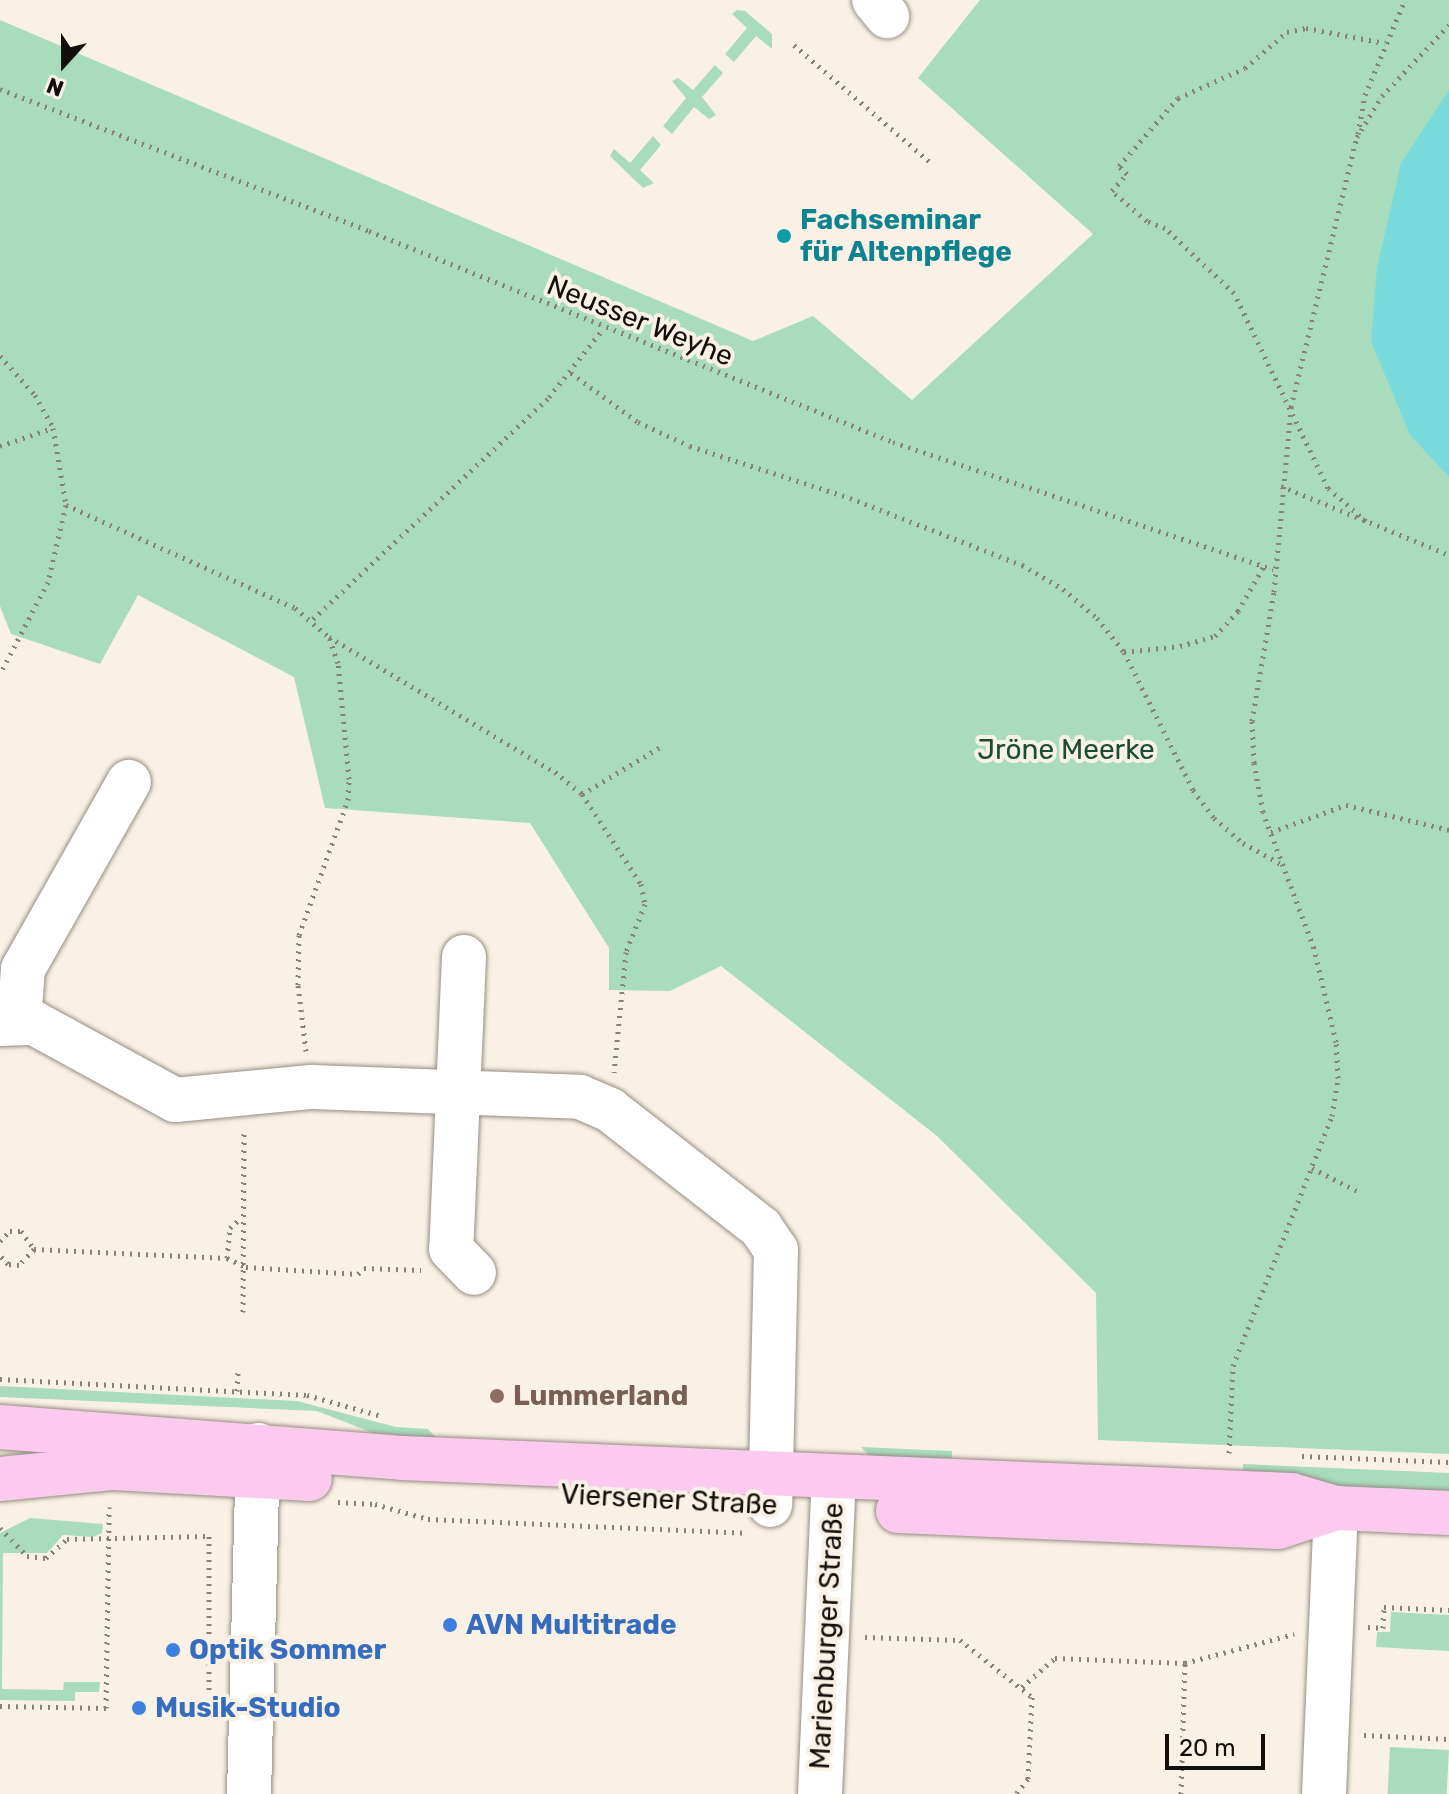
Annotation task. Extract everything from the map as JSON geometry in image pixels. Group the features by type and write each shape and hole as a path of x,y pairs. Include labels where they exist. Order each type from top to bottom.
{"main road":[{"name":"Viersener Straße","path":"0,1427 258,1461 765,1504 834,1493 1291,1495 1336,1508 1449,1513"},
{"name":"Viersener Straße","path":"0,1479 113,1468 258,1461"}],"street":[{"path":"129,782 23,969 9,1022 34,1023 156,1094 196,1101 311,1087 580,1097 610,1110 761,1228 776,1250 765,1504"},
{"path":"462,1261 459,1093 464,957"},
{"path":"249,1794 258,1461"},
{"name":"Marienburger Straße","path":"820,1794 834,1493"},
{"path":"1324,1794 1336,1508"}],"path":[{"path":"1229,1453 1233,1366 1332,1116 1336,1042 1314,948 1271,832 1254,763 1252,721 1274,592 1273,569 1291,407 1365,95 1405,0"},
{"path":"1357,137 1382,96 1449,25"},
{"path":"1366,521 1328,488 1234,293 1165,228 1147,221 1112,191 1127,174 1119,166 1178,98 1245,68 1287,32 1306,28 1385,43"},
{"path":"794,45 931,163"},
{"name":"Neusser Weyhe","path":"0,89 369,231 603,329 907,448 1273,569"},
{"path":"313,619 571,373 603,329"},
{"path":"0,356 35,395 53,428 66,505 48,582 0,674"},
{"path":"571,373 638,422 690,446 850,498 1022,565 1075,599 1124,652 1193,790 1214,818 1243,843 1282,865"},
{"path":"0,446 53,428"},
{"path":"1281,486 1449,555"},
{"path":"66,505 313,619 329,637 555,772 582,794 641,884 645,904 626,952 610,1110"},
{"path":"1124,652 1180,646 1215,636 1238,611 1264,566"},
{"path":"311,1087 298,985 299,935 348,800 349,779 338,663 329,637"},
{"path":"582,794 662,746"},
{"path":"1271,832 1346,805 1449,830"},
{"path":"243,1312 247,1229 241,1218 246,1095"},
{"path":"1312,1168 1359,1192"},
{"path":"227,1258 230,1228 241,1218"},
{"path":"0,1241 10,1231 21,1231 34,1249"},
{"path":"1,1260 19,1265 34,1249 227,1258 246,1267 358,1274 364,1268 419,1271 462,1261"},
{"path":"237,1391 238,1371"},
{"path":"0,1379 307,1395 389,1417"},
{"path":"1214,1452 1245,1453"},
{"path":"1292,1455 1449,1462"},
{"path":"331,1502 375,1504 428,1519 765,1504"},
{"path":"95,1506 124,1507"},
{"path":"0,1706 106,1708 109,1507"},
{"path":"0,1528 27,1556 46,1558 67,1539 108,1540 117,1534 209,1536 209,1695"},
{"path":"1022,1687 1055,1658 1185,1663 1281,1634 1383,1628 1384,1607 1449,1610"},
{"path":"828,1636 960,1640 1022,1687 1032,1697 1028,1779 1016,1794"},
{"path":"1181,1794 1185,1663"},
{"path":"1327,1733 1449,1739"}],"green space":[{"name":"Jröne Meerke","path":"980,0 1449,0 1449,1454 1098,1440 1096,1293 937,1136 721,966 670,991 609,990 609,948 530,823 325,808 294,677 138,595 100,664 11,634 0,606 0,20 753,341 813,316 912,400 1093,234 918,78"},
{"path":"737,10 745,11 772,34 772,49 756,36 734,62 725,54 747,28 732,14"},
{"path":"715,65 723,73 702,97 716,115 709,119 694,107 672,134 663,126 686,98 672,81 678,78 693,90"},
{"path":"653,136 661,145 640,170 654,183 643,188 610,156 614,149 630,163"},
{"path":"0,1386 297,1401 396,1427 428,1429 449,1452 391,1440 317,1411 0,1397"},
{"path":"861,1447 952,1451 952,1471 881,1469"},
{"path":"1243,1464 1449,1473 1449,1496 1243,1483"},
{"path":"30,1518 103,1524 102,1533 93,1537 63,1535 47,1553 3,1553 2,1689 63,1690 64,1682 100,1682 99,1692 75,1692 75,1701 0,1700 0,1533"},
{"path":"1391,1612 1449,1615 1449,1651 1376,1647 1377,1632 1390,1632"},
{"path":"1390,1747 1449,1750 1447,1794 1388,1794"}],"water":[{"path":"1449,90 1449,477 1410,435 1371,341 1377,268 1401,163"}],"place":[{"name":"Fachseminar für Altenpflege","path":"784,236"},
{"name":"Lummerland","path":"497,1396"},
{"name":"AVN Multitrade","path":"450,1625"},
{"name":"Optik Sommer","path":"173,1650"},
{"name":"Musik-Studio","path":"139,1708"}]}
